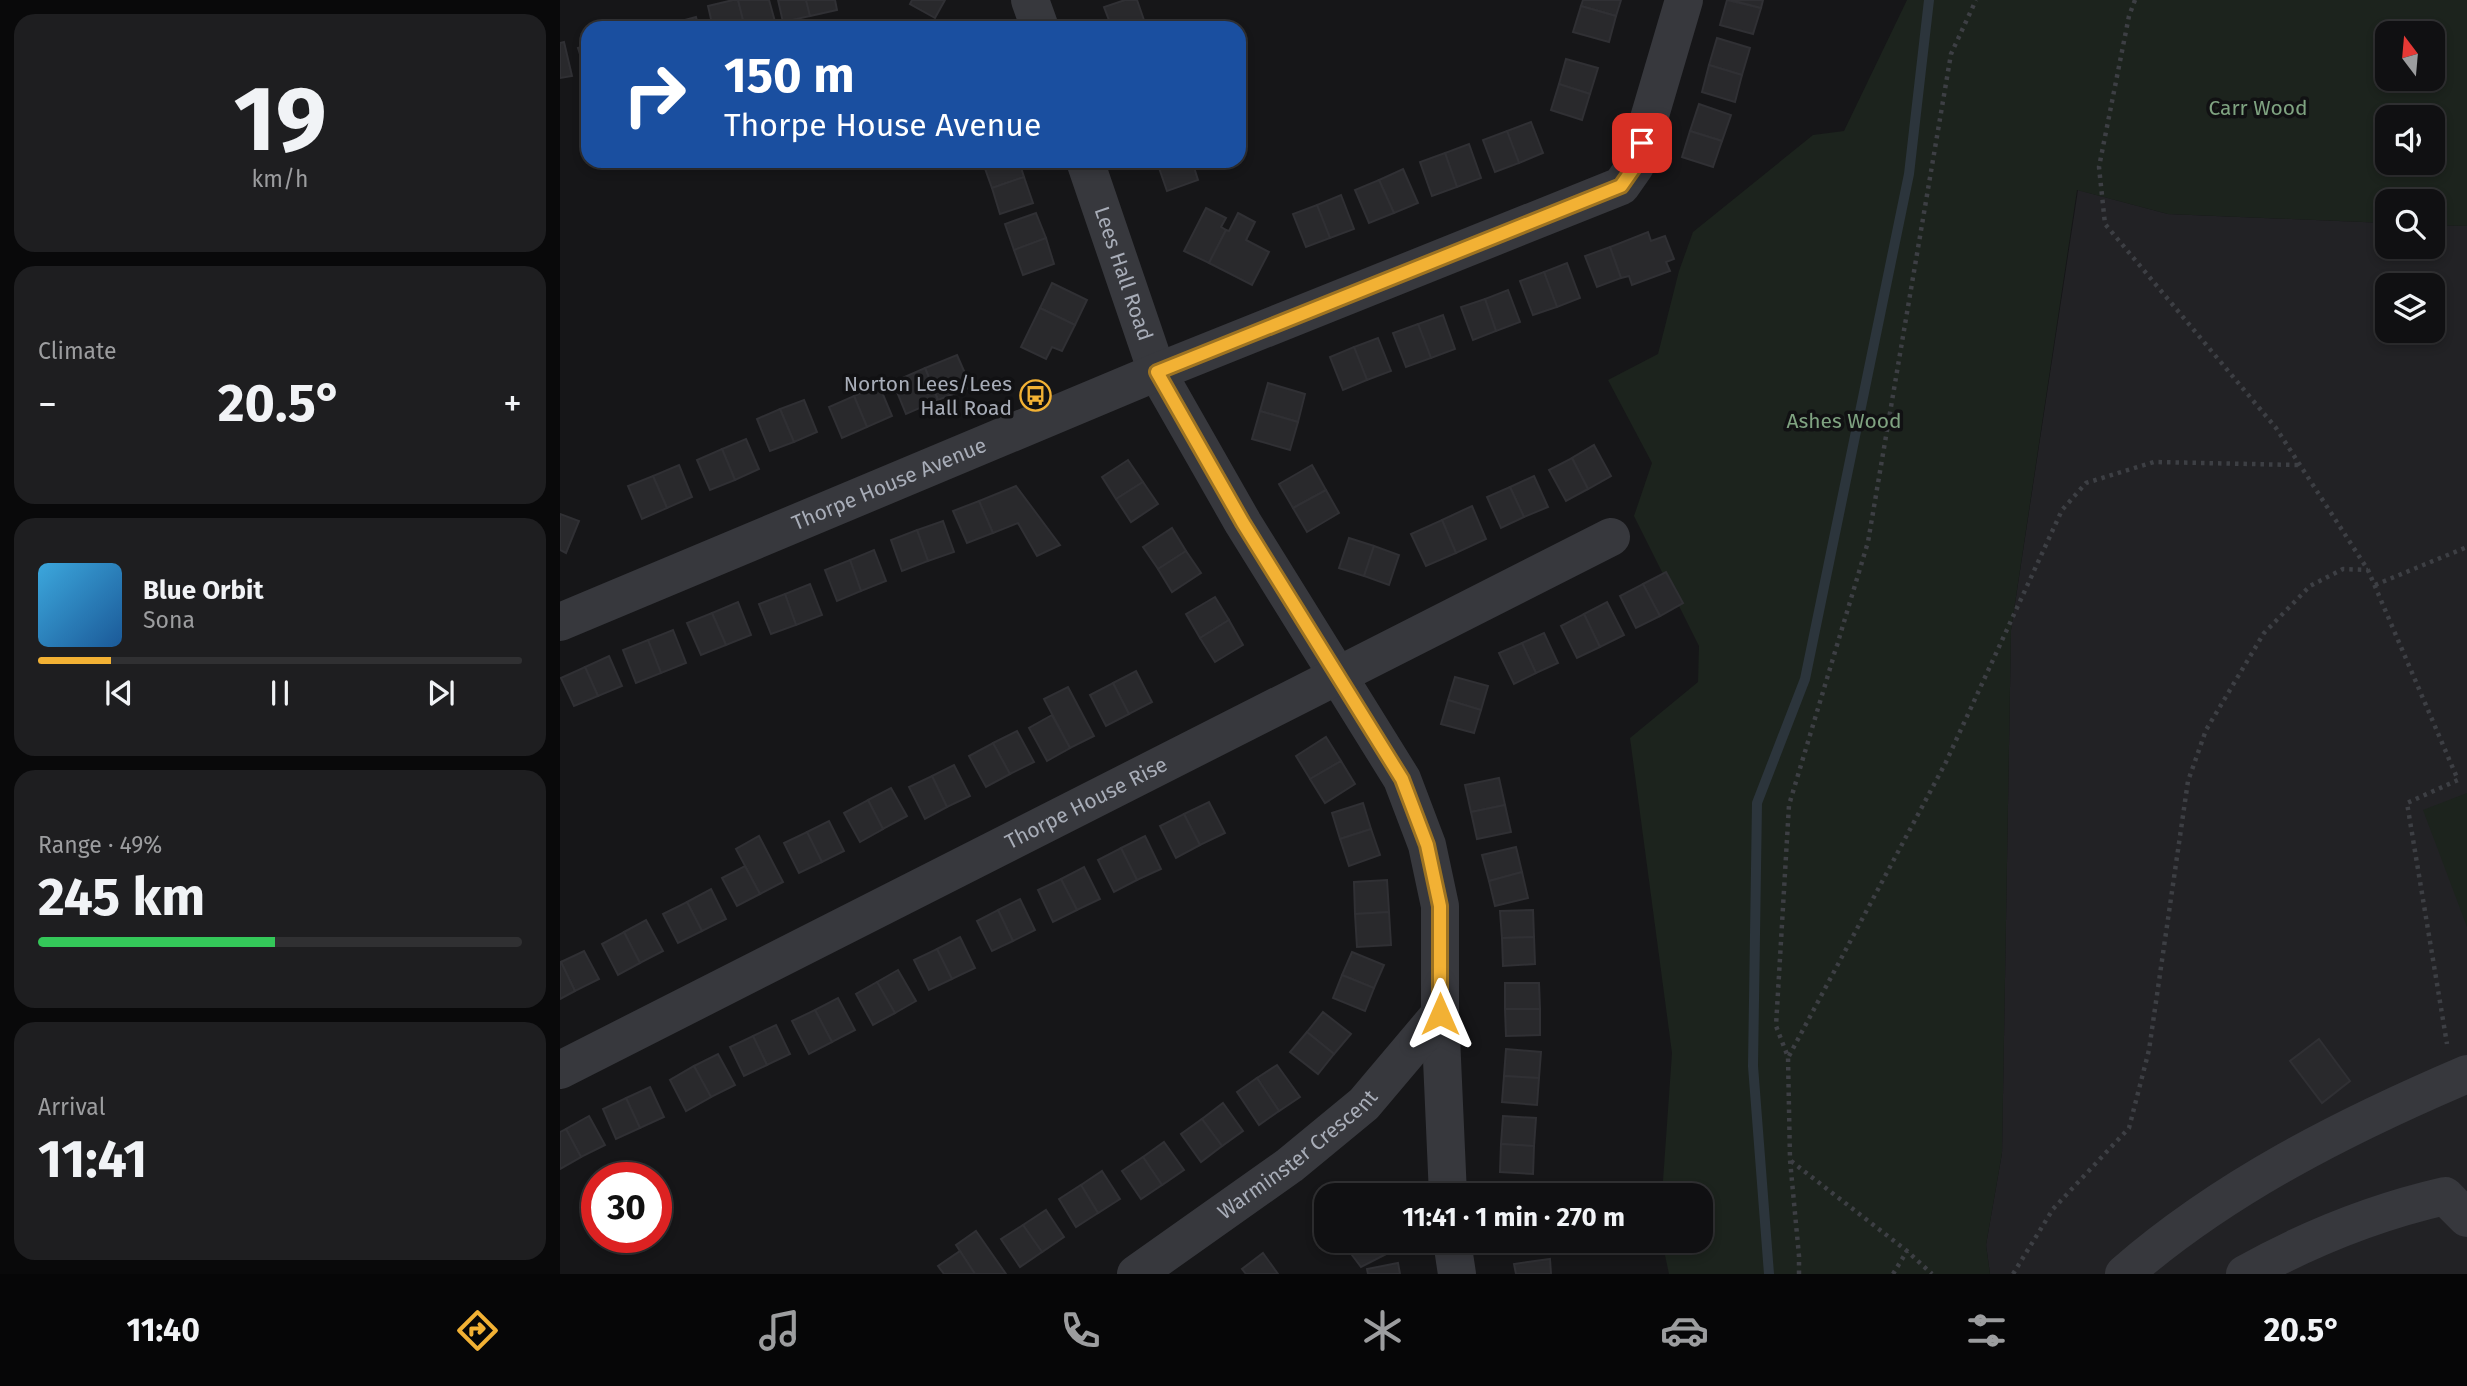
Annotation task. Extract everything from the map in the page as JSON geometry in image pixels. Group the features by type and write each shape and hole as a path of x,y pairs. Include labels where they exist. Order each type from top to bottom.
{"street":[{"path":"1030,0 1038,21"},
{"name":"Thorpe House Avenue","path":"560,622 1157,372 1621,186 1635,166 1684,0"},
{"name":"Lees Hall Road","path":"1087,168 1157,372 1243,523 1402,779 1427,845 1440,906 1440,1014 1447,1183"},
{"name":"Thorpe House Rise","path":"560,1070 1611,537"},
{"name":"Warminster Crescent","path":"1136,1274 1290,1165 1364,1104 1440,1014"},
{"path":"2124,1274 2200,1215 2260,1177 2328,1139 2460,1077"},
{"path":"2245,1274 2343,1228 2404,1206 2445,1196 2467,1218"},
{"path":"1454,1253 1457,1274"}],"path":[{"path":"1799,1274 1790,1160 1788,1057 1776,1026 1789,804 1868,542 1951,54 1976,0"},
{"path":"2135,0 2129,16 2099,167 2105,224 2276,428 2368,570 2458,780 2407,803 2460,1077"},
{"path":"1788,1057 1946,762 2062,510 2086,482 2154,463 2300,465"},
{"path":"2375,584 2467,547"},
{"path":"2012,1274 2053,1209 2129,1128 2149,1050 2188,781 2206,730 2264,633 2309,586 2343,569 2368,570"},
{"path":"1790,1160 1932,1274"},
{"path":"1894,1274 1906,1251"}],"shaded area":[{"path":"2078,190 2168,214 2375,223 2375,259 2445,259 2445,225 2467,226 2467,1274 1990,1274 1986,1245 2002,1153 2011,630"}],"green space":[{"name":"Ashes Wood","path":"1907,0 2467,0 2467,226 2445,225 2445,189 2375,189 2375,223 2168,214 2077,190 2011,630 2002,1153 1986,1245 1990,1274 1669,1274 1665,1253 1713,1253 1713,1183 1663,1183 1672,1053 1630,738 1698,682 1699,646 1634,516 1652,463 1608,380 1658,354 1679,271 1693,232 1813,135 1844,131"},
{"path":"2467,793 2467,927 2423,810"}],"building":[{"path":"738,0 743,21 711,21 708,6"},
{"path":"738,0 769,0 775,21 743,21"},
{"path":"778,0 806,0 810,16 783,21"},
{"path":"806,0 835,0 837,10 810,16"},
{"path":"912,0 945,0 935,18 910,4"},
{"path":"1125,0 1137,0 1144,21 1109,21 1104,7"},
{"path":"1583,0 1621,0 1616,16 1581,6"},
{"path":"1727,0 1761,8 1753,34 1720,25"},
{"path":"1731,0 1763,0 1761,8"},
{"path":"1581,6 1616,16 1609,42 1573,32"},
{"path":"696,17 697,21 681,21"},
{"path":"1717,38 1750,48 1742,75 1709,65"},
{"path":"564,42 572,76 560,78 560,43"},
{"path":"1566,59 1598,68 1590,94 1559,84"},
{"path":"1709,65 1742,75 1735,102 1702,92"},
{"path":"1559,84 1590,94 1582,120 1551,110"},
{"path":"1699,104 1731,115 1722,141 1690,131"},
{"path":"1531,122 1543,153 1519,163 1507,131"},
{"path":"1507,131 1519,163 1495,172 1483,140"},
{"path":"1690,131 1722,141 1713,167 1682,157"},
{"path":"1469,144 1481,178 1457,187 1445,153"},
{"path":"1445,153 1457,187 1432,196 1420,162"},
{"path":"985,168 1021,168 1024,177 992,188"},
{"path":"1159,168 1194,168 1198,180 1167,191"},
{"path":"1403,169 1418,203 1394,213 1379,180"},
{"path":"1024,177 1033,203 1000,214 992,188"},
{"path":"1379,180 1394,213 1369,223 1355,190"},
{"path":"1341,195 1354,229 1330,238 1317,205"},
{"path":"1317,205 1330,238 1306,247 1293,214"},
{"path":"1206,208 1226,218 1221,227 1226,230 1209,263 1184,251"},
{"path":"1036,213 1046,238 1014,250 1005,224"},
{"path":"1238,213 1255,222 1246,240 1269,252 1252,285 1209,263"},
{"path":"1648,232 1651,241 1665,236 1674,259 1666,262 1670,271 1632,285 1629,276 1621,278 1610,247"},
{"path":"1046,238 1054,264 1023,275 1014,250"},
{"path":"1610,247 1621,278 1597,287 1585,256"},
{"path":"1567,263 1580,298 1557,307 1544,272"},
{"path":"1544,272 1557,307 1533,315 1520,281"},
{"path":"1052,283 1087,300 1075,325 1040,308"},
{"path":"1508,290 1520,322 1496,331 1485,299"},
{"path":"1485,299 1496,331 1473,340 1461,307"},
{"path":"1040,308 1075,325 1062,351 1052,347 1046,359 1021,347"},
{"path":"1443,315 1455,349 1431,358 1418,324"},
{"path":"1418,324 1431,358 1406,367 1393,333"},
{"path":"1378,338 1391,371 1367,380 1354,347"},
{"path":"1354,347 1367,380 1343,390 1330,357"},
{"path":"957,355 971,387 938,400 925,368"},
{"path":"925,368 938,400 906,414 893,382"},
{"path":"1268,383 1305,394 1298,422 1260,411"},
{"path":"879,385 892,416 867,427 854,396"},
{"path":"854,396 867,427 842,438 829,407"},
{"path":"804,400 817,432 794,442 780,409"},
{"path":"780,409 794,442 770,451 757,419"},
{"path":"1260,411 1298,422 1290,450 1252,439"},
{"path":"746,439 759,469 735,480 722,449"},
{"path":"1594,445 1611,476 1588,489 1572,458"},
{"path":"722,449 735,480 710,490 697,460"},
{"path":"1572,458 1588,489 1566,501 1549,470"},
{"path":"1128,460 1143,482 1116,499 1102,477"},
{"path":"679,465 692,497 667,508 653,476"},
{"path":"1312,465 1326,490 1293,508 1279,484"},
{"path":"653,476 667,508 642,519 628,486"},
{"path":"1534,476 1548,507 1524,517 1510,487"},
{"path":"1143,482 1158,504 1131,522 1116,499"},
{"path":"1016,486 1060,545 1037,556 1018,523 993,533 979,501"},
{"path":"1510,487 1524,517 1501,528 1487,497"},
{"path":"1326,490 1339,513 1307,532 1293,508"},
{"path":"979,501 993,533 967,543 953,511"},
{"path":"1472,506 1486,539 1456,553 1442,520"},
{"path":"560,514 579,521 566,553 560,550"},
{"path":"1442,520 1456,553 1426,566 1411,534"},
{"path":"943,521 954,552 928,561 917,530"},
{"path":"1172,528 1186,551 1158,569 1143,547"},
{"path":"917,530 928,561 902,571 891,540"},
{"path":"1349,538 1374,546 1364,576 1339,568"},
{"path":"1374,546 1399,555 1389,585 1364,576"},
{"path":"874,550 886,581 861,591 850,560"},
{"path":"1186,551 1201,573 1172,592 1158,569"},
{"path":"850,560 861,591 837,601 825,570"},
{"path":"1666,572 1683,603 1660,616 1643,584"},
{"path":"810,584 822,615 796,625 785,594"},
{"path":"1643,584 1660,616 1636,628 1620,596"},
{"path":"785,594 796,625 771,634 759,604"},
{"path":"1215,597 1229,620 1200,638 1186,614"},
{"path":"738,602 751,635 726,645 712,613"},
{"path":"1607,602 1624,635 1600,647 1584,614"},
{"path":"712,613 726,645 701,655 687,623"},
{"path":"1584,614 1600,647 1577,658 1561,626"},
{"path":"1229,620 1243,645 1215,662 1200,638"},
{"path":"673,630 686,663 661,673 648,640"},
{"path":"1544,633 1558,663 1536,673 1522,643"},
{"path":"648,640 661,673 636,683 623,650"},
{"path":"1522,643 1536,673 1514,684 1499,653"},
{"path":"609,656 622,686 598,696 585,667"},
{"path":"585,667 598,696 574,706 561,678"},
{"path":"1136,671 1152,702 1129,714 1113,683"},
{"path":"1455,677 1488,686 1481,710 1448,700"},
{"path":"1113,683 1129,714 1106,726 1090,695"},
{"path":"1068,687 1094,736 1070,748 1044,699"},
{"path":"1448,700 1481,710 1474,733 1441,724"},
{"path":"1052,715 1070,748 1047,761 1029,728"},
{"path":"1017,731 1034,762 1010,774 993,743"},
{"path":"1326,737 1341,761 1310,779 1296,756"},
{"path":"993,743 1010,774 986,787 969,756"},
{"path":"1341,761 1355,784 1325,803 1310,779"},
{"path":"954,765 970,796 947,807 932,776"},
{"path":"932,776 947,807 925,819 909,787"},
{"path":"1499,778 1505,805 1471,812 1465,785"},
{"path":"891,788 907,816 883,829 868,800"},
{"path":"868,800 883,829 860,842 844,813"},
{"path":"1209,802 1225,833 1200,845 1184,814"},
{"path":"1363,803 1371,829 1340,839 1332,813"},
{"path":"1505,805 1511,832 1477,839 1471,812"},
{"path":"1184,814 1200,845 1176,858 1160,826"},
{"path":"829,821 844,851 822,862 807,832"},
{"path":"1371,829 1380,855 1349,866 1340,839"},
{"path":"807,832 822,862 799,873 784,843"},
{"path":"759,836 783,882 760,894 736,849"},
{"path":"1145,836 1161,869 1137,880 1121,848"},
{"path":"1516,847 1522,872 1489,881 1482,855"},
{"path":"1121,848 1137,880 1114,892 1098,860"},
{"path":"745,866 760,894 737,906 722,878"},
{"path":"1084,867 1100,899 1077,910 1061,879"},
{"path":"1522,872 1528,898 1495,906 1489,881"},
{"path":"1061,879 1077,910 1053,922 1038,890"},
{"path":"1387,880 1389,912 1355,914 1354,882"},
{"path":"711,889 726,919 702,931 687,902"},
{"path":"1020,899 1035,930 1013,941 998,910"},
{"path":"687,902 702,931 678,943 663,914"},
{"path":"998,910 1013,941 992,951 977,921"},
{"path":"1533,910 1534,937 1502,938 1500,911"},
{"path":"1389,912 1391,945 1357,947 1355,914"},
{"path":"646,920 663,951 640,963 624,932"},
{"path":"624,932 640,963 618,975 602,944"},
{"path":"960,937 975,968 952,979 937,949"},
{"path":"1534,937 1535,964 1503,966 1502,938"},
{"path":"937,949 952,979 929,990 914,960"},
{"path":"584,951 599,979 575,991 561,962"},
{"path":"1352,952 1384,965 1374,988 1342,975"},
{"path":"560,963 575,991 560,999"},
{"path":"898,970 916,1001 895,1013 877,982"},
{"path":"1342,975 1374,988 1365,1011 1333,998"},
{"path":"877,982 895,1013 873,1025 856,994"},
{"path":"1505,983 1539,983 1540,1009 1505,1009"},
{"path":"838,998 855,1030 832,1042 815,1010"},
{"path":"1505,1009 1540,1009 1540,1035 1506,1036"},
{"path":"815,1010 832,1042 809,1054 792,1021"},
{"path":"1323,1012 1351,1034 1334,1054 1307,1032"},
{"path":"776,1025 790,1054 767,1065 753,1036"},
{"path":"1307,1032 1334,1054 1318,1074 1290,1052"},
{"path":"753,1036 767,1065 744,1076 730,1047"},
{"path":"2319,1039 2350,1081 2322,1103 2290,1061"},
{"path":"1506,1049 1541,1052 1539,1078 1504,1076"},
{"path":"718,1054 735,1085 711,1097 694,1066"},
{"path":"1277,1065 1300,1097 1279,1111 1257,1078"},
{"path":"694,1066 711,1097 686,1111 670,1080"},
{"path":"1504,1076 1539,1078 1537,1105 1502,1102"},
{"path":"1257,1078 1279,1111 1259,1125 1237,1092"},
{"path":"650,1087 664,1117 640,1128 626,1098"},
{"path":"626,1098 640,1128 616,1139 603,1109"},
{"path":"1223,1103 1243,1131 1222,1146 1202,1119"},
{"path":"589,1116 605,1145 581,1157 566,1129"},
{"path":"1503,1116 1536,1118 1534,1146 1501,1144"},
{"path":"1202,1119 1222,1146 1201,1162 1181,1134"},
{"path":"566,1129 581,1157 560,1169 560,1132"},
{"path":"1164,1142 1184,1170 1162,1185 1143,1157"},
{"path":"1501,1144 1534,1146 1533,1174 1500,1172"},
{"path":"1143,1157 1162,1185 1141,1199 1122,1171"},
{"path":"1102,1171 1120,1199 1098,1213 1081,1185"},
{"path":"1081,1185 1098,1213 1076,1227 1059,1199"},
{"path":"1046,1210 1064,1237 1042,1252 1023,1225"},
{"path":"1023,1225 1042,1252 1020,1267 1001,1239"},
{"path":"976,1231 1006,1274 975,1274 956,1245"},
{"path":"960,1251 975,1274 944,1274 938,1266"},
{"path":"1263,1253 1278,1274 1246,1274 1242,1269"},
{"path":"1350,1253 1388,1253 1361,1267"},
{"path":"1550,1259 1551,1274 1516,1274 1514,1264"},
{"path":"1398,1263 1400,1274 1368,1274 1367,1269"}],"waterway":[{"path":"1769,1274 1753,1066 1757,803 1805,679 1909,174 1929,0"}],"place":[{"name":"Norton Lees/Lees Hall Road","path":"1035,396"}],"route":[{"path":"1440,1014 1440,906 1427,845 1402,779 1243,523 1157,372 1621,186 1635,166 1642,143"}],"park label":[{"name":"Carr Wood","path":"2258,108"}]}
